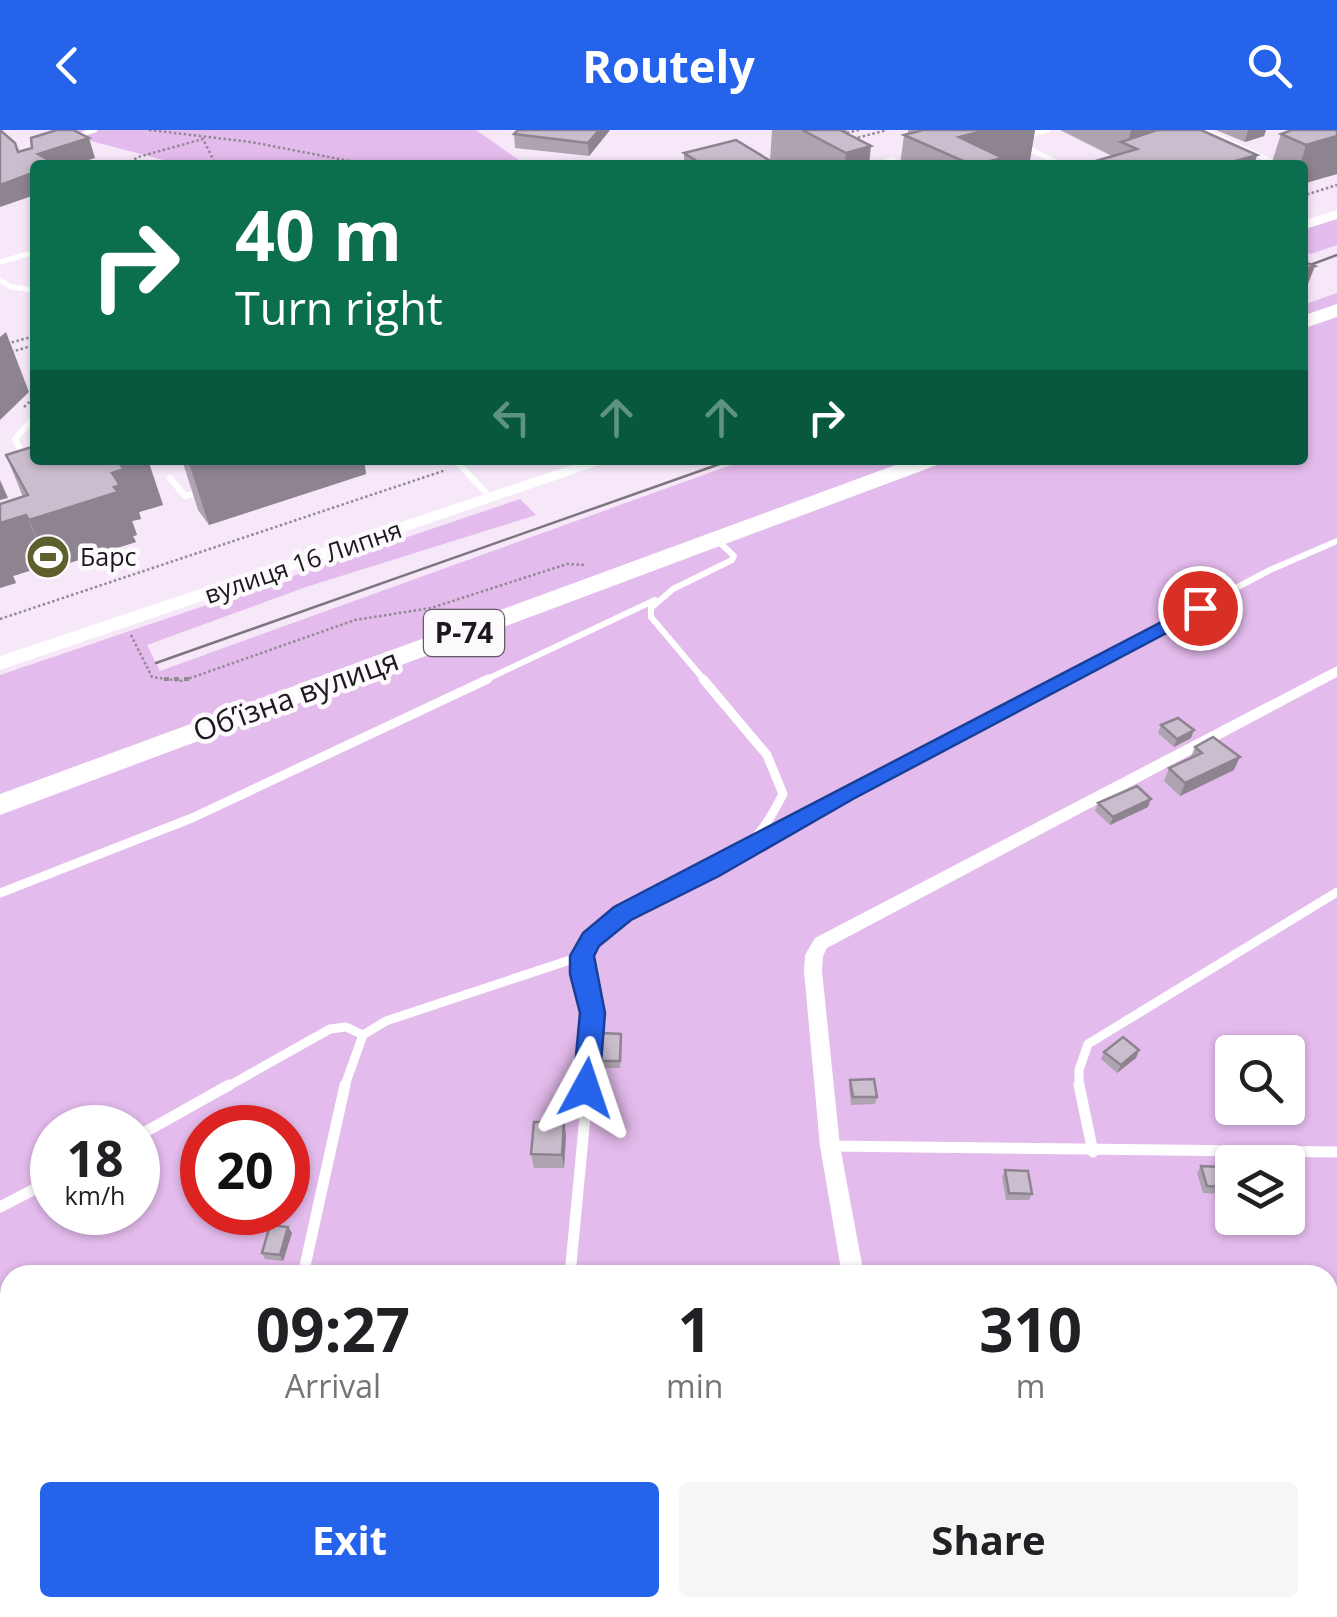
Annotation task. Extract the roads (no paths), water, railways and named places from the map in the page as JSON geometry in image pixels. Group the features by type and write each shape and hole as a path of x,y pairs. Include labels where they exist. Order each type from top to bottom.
{"main road":[{"path":"1308,321 1337,310"},
{"name":"Обʼїзна вулиця","path":"0,806 914,465"}],"street":[{"path":"1308,224 1337,214"},
{"name":"вулиця 16 Липня","path":"0,663 590,465"},
{"path":"851,1265 830,1146 813,971 814,956 821,943 1337,672"}],"lane":[{"path":"60,141 95,130"},
{"path":"1048,130 1015,140 1053,160"},
{"path":"1202,130 1269,160"},
{"path":"1205,142 1221,138"},
{"path":"0,262 30,253"},
{"path":"0,280 12,287 30,289"},
{"path":"28,465 14,442 30,422"},
{"path":"460,465 491,498"},
{"path":"170,478 185,496 209,490"},
{"path":"0,893 192,818 662,597 732,560 734,556 715,538"},
{"path":"571,1265 592,1013 582,974 582,956 591,940 622,914 1270,570 1337,541"},
{"path":"662,597 651,608 651,617 767,755 778,774 783,794 774,820 744,849"},
{"path":"1093,1152 1076,1076 1078,1060 1088,1044 1337,892"},
{"path":"306,1265 347,1076 363,1035 386,1021 464,992 582,956"},
{"path":"160,1124 330,1030 346,1027 363,1035"},
{"path":"830,1146 1337,1152"},
{"path":"0,1207 30,1191"}],"tram line":[{"path":"1308,266 1337,255"},
{"path":"156,663 717,465"}],"place":[{"name":"Барс","path":"48,557"}]}
